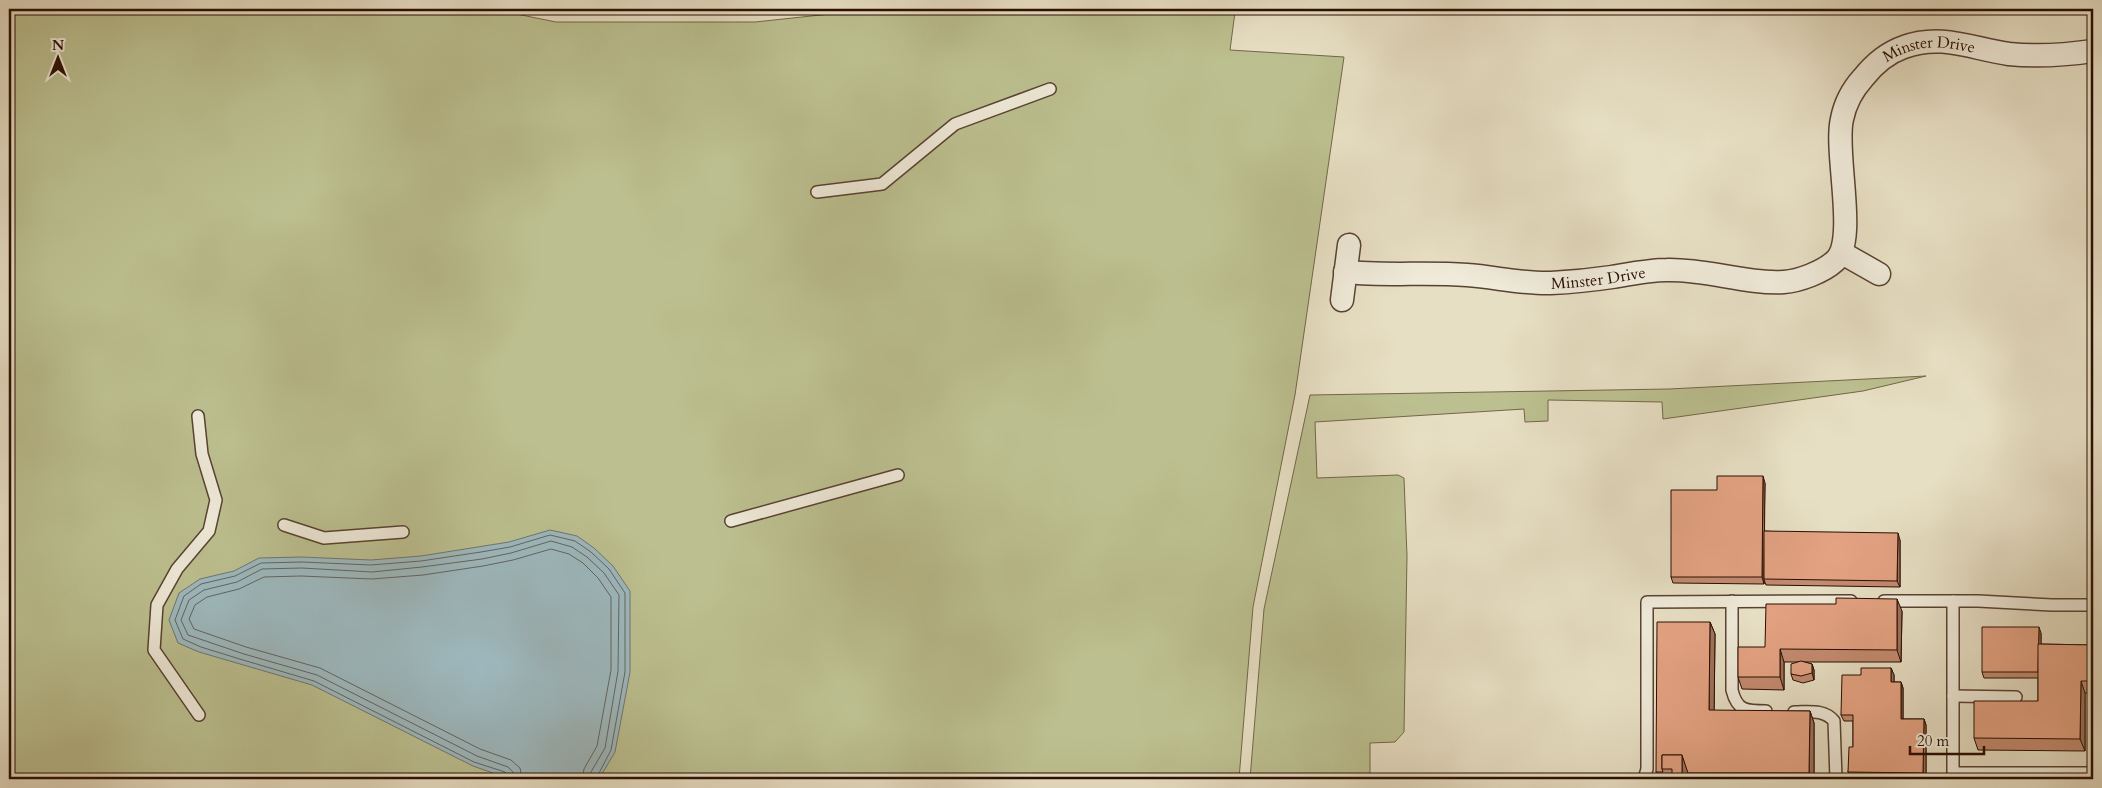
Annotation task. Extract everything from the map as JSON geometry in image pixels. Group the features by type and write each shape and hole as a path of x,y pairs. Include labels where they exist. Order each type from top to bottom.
{"street":[{"name":"Minster Drive","path":"1345,272 1390,275 1468,275 1518,282 1548,283 1581,281 1666,270 1717,274 1765,282 1786,282 1824,268 1835,261 1842,252 1845,232 1840,138 1841,120 1856,86 1886,56 1905,47 1928,41 1948,41 2036,57 2093,51"},
{"path":"1342,300 1349,245"},
{"path":"1842,252 1879,274"}],"lane":[{"path":"818,192 882,184 955,124 1050,88"},
{"path":"198,416 202,454 216,500 209,530 177,569 157,605 154,650 199,715"},
{"path":"731,521 898,475"},
{"path":"284,525 324,538 403,532"},
{"path":"1732,601 1732,690 1735,701 1743,709 1753,711 1821,712 1829,716 1834,721 1835,727 1836,779"},
{"path":"1953,601 1953,776 2093,773"},
{"path":"1644,779 1647,768 1648,602 1953,601 2093,605"},
{"path":"1953,696 2016,697"}],"green space":[{"path":"9,9 492,9 556,22 755,22 877,9 1209,9 1235,12 1230,50 1344,57 1295,395 1253,607 1239,779 9,779"},
{"path":"1926,376 1863,391 1663,419 1662,402 1548,400 1548,421 1525,422 1524,409 1315,422 1317,478 1398,475 1404,478 1407,556 1404,732 1395,742 1370,743 1370,779 1250,779 1264,609 1310,395 1669,389"}],"water":[{"path":"550,530 577,536 594,548 613,566 630,591 630,672 615,752 599,779 510,779 473,766 312,685 199,652 178,643 169,620 179,593 200,579 234,571 259,558 302,557 371,560 421,556 509,542"}],"building":[{"path":"1717,476 1763,476 1762,577 1671,577 1671,490 1717,490"},
{"path":"1764,531 1898,533 1897,581 1764,579"},
{"path":"1836,598 1897,599 1897,650 1780,649 1780,677 1738,677 1738,647 1765,647 1766,604 1836,604"},
{"path":"1657,622 1710,622 1709,710 1810,711 1809,773 1688,773 1682,755 1662,755 1663,772 1656,772"},
{"path":"1982,627 2039,627 2038,672 1982,672"},
{"path":"2038,644 2093,645 2093,681 2081,681 2080,739 1974,738 1974,701 2038,701"},
{"path":"1801,661 1812,664 1812,673 1801,676 1791,674 1791,664"},
{"path":"1861,668 1891,668 1891,682 1901,682 1901,719 1924,719 1923,773 1848,772 1849,747 1853,747 1853,715 1841,715 1842,675 1861,675"},
{"path":"1662,755 1682,755 1682,779 1672,779 1672,769 1662,769"}]}
